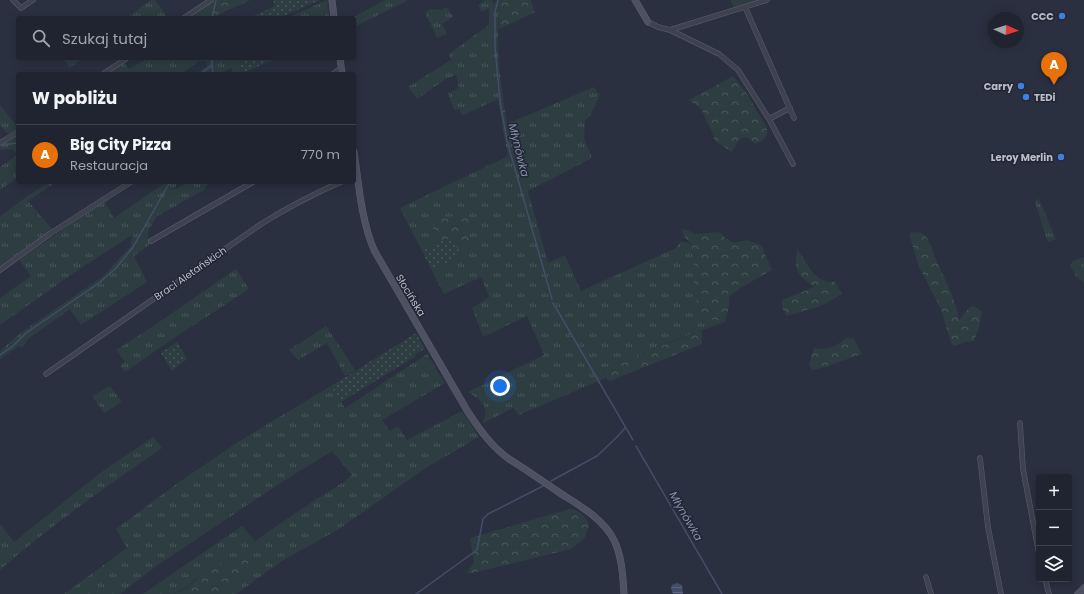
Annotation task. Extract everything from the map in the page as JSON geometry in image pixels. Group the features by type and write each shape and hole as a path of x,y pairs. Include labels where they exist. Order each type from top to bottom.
{"street":[{"path":"13,0 21,8 32,0"},
{"path":"187,16 211,0"},
{"path":"332,0 334,16"},
{"path":"635,0 648,22 658,27 670,30 719,54 738,70 769,119 793,164"},
{"path":"670,30 767,0"},
{"path":"745,7 794,118"},
{"path":"106,72 124,60"},
{"path":"340,60 342,71"},
{"path":"769,119 790,108"},
{"path":"0,143 16,133"},
{"name":"Słocińska","path":"356,176 368,236 374,250 468,412 484,436 499,452 586,510 602,523 612,536 618,550 623,574 624,594"},
{"path":"0,270 51,234 128,184"},
{"path":"151,241 250,184"},
{"name":"Braci Aletańskich","path":"46,374 261,224 293,204 336,184"},
{"path":"1020,423 1024,470 1038,546"},
{"path":"980,458 988,527 1001,594"},
{"path":"926,577 931,594"},
{"path":"1046,582 1049,594"},
{"path":"1078,594 1084,588"}],"green space":[{"path":"151,0 155,0 167,16 129,16"},
{"path":"216,0 249,0 217,16 204,16 201,10"},
{"path":"273,0 320,0 284,16 253,16 275,6"},
{"path":"327,0 329,16 291,16"},
{"path":"385,0 407,0 356,26 356,16"},
{"path":"485,0 492,0 494,4 497,0 501,0 498,36 503,97 463,115 459,109 454,110 448,93 459,88 456,75 446,79 417,99 408,87 451,60 449,54 489,25 489,8 482,12 478,5"},
{"path":"501,0 531,0 535,12 499,29"},
{"path":"731,0 768,0 733,7"},
{"path":"447,7 453,17 442,24 447,34 437,38 425,12 431,9 442,10"},
{"path":"201,10 204,16 192,16"},
{"path":"64,60 80,60 70,68"},
{"path":"145,60 246,60 239,64 243,72 231,72 231,68 223,72 200,72 207,66 206,61 199,61 184,72 110,72 124,63 129,69"},
{"path":"246,60 273,60 245,72 243,72 239,64"},
{"path":"733,76 747,94 767,128 767,135 763,140 755,144 747,137 739,139 732,152 715,141 701,109 689,100"},
{"path":"594,87 600,95 590,116 585,120 584,139 592,158 528,191 548,263 565,255 581,291 676,248 681,241 691,244 694,258 694,290 698,307 698,318 725,322 602,369 606,378 519,415 513,408 482,424 486,413 484,405 468,392 544,355 527,316 483,337 472,308 489,297 481,277 444,294 432,271 471,248 469,238 472,219 433,230 442,241 422,251 400,208 508,156 503,130 509,127 507,124"},
{"path":"503,97 507,124 510,127 503,130 498,99"},
{"path":"0,105 16,125 16,130 8,134 0,125"},
{"path":"16,134 16,154 12,149 0,150 0,146"},
{"path":"16,156 16,178 0,190 0,167"},
{"path":"46,184 53,184 28,201 52,229 0,266 0,216"},
{"path":"163,184 176,184 175,189 184,184 209,184 204,190 157,216 148,231 149,245 134,256 147,282 81,325 70,309 28,339 22,348 19,346 0,359 0,351 22,332 102,277 130,247 132,235 78,270 0,325 0,298 31,276 19,260 104,201 114,218"},
{"path":"1039,199 1056,239 1048,242 1035,202"},
{"path":"462,216 472,219 469,238 471,248 461,255 452,238 442,241 433,230 436,217"},
{"path":"681,229 695,234 720,232 725,238 734,243 747,240 761,245 772,270 742,287 729,297 729,306 725,322 698,318 698,307 694,290 694,258 691,244 684,236"},
{"path":"917,232 924,235 929,241 953,298 959,320 969,308 973,306 982,312 979,328 974,341 954,346 951,343 941,309 919,267 910,237 910,233"},
{"path":"452,238 461,255 432,271 422,251 442,241"},
{"path":"797,249 816,276 821,279 835,282 842,294 821,306 786,316 782,307 782,300 814,287 798,272 796,263"},
{"path":"1084,257 1084,282 1077,277 1070,265 1073,261"},
{"path":"236,269 249,289 125,372 120,366 125,362 116,350"},
{"path":"326,326 355,370 345,376 327,343 298,360 289,350"},
{"path":"702,330 702,344 610,381 606,378 602,369"},
{"path":"416,333 425,349 341,402 331,386"},
{"path":"846,338 854,339 862,354 812,370 809,365 814,348 831,348"},
{"path":"177,342 187,359 172,371 161,353"},
{"path":"427,354 445,383 382,420 390,431 398,426 407,440 462,411 479,437 427,467 339,529 282,561 236,594 226,594 226,587 250,564 248,549 242,560 233,566 225,564 209,566 188,586 174,594 143,594 242,526 255,541 345,481 352,475 332,451 282,482 155,567 120,594 64,594 127,548 116,529 175,485 238,442 331,386 345,408"},
{"path":"110,386 122,402 104,413 92,396"},
{"path":"153,437 162,448 59,522 0,570 0,524 14,542 100,473"},
{"path":"570,509 581,514 586,518 589,524 585,538 571,549 473,573 467,573 474,561 470,538"},
{"path":"248,548 251,557 250,564 226,587 226,594 174,594 188,587 211,565 224,564 233,566 242,560"}],"water":[{"path":"677,583 682,585 683,594 673,594 671,588 672,585"}],"waterway":[{"path":"212,16 216,0"},
{"name":"Młynówka","path":"498,0 495,12 495,47 500,101 507,141 552,299"},
{"path":"203,72 212,65 212,60"},
{"path":"212,65 213,72"},
{"path":"0,145 16,143"},
{"path":"0,355 13,346 26,333 99,283 116,268 133,247 169,184"},
{"name":"Młynówka","path":"553,303 633,440"},
{"path":"551,481 597,456 625,428"},
{"name":"Młynówka","path":"636,446 722,594"},
{"path":"416,594 477,550 483,519 488,514 543,486"}],"place":[{"name":"CCC","path":"1062,16"},
{"name":"Big City Pizza","path":"1054,85"},
{"name":"Carry","path":"1021,86"},
{"name":"TEDi","path":"1026,97"},
{"name":"Leroy Merlin","path":"1061,157"}]}
